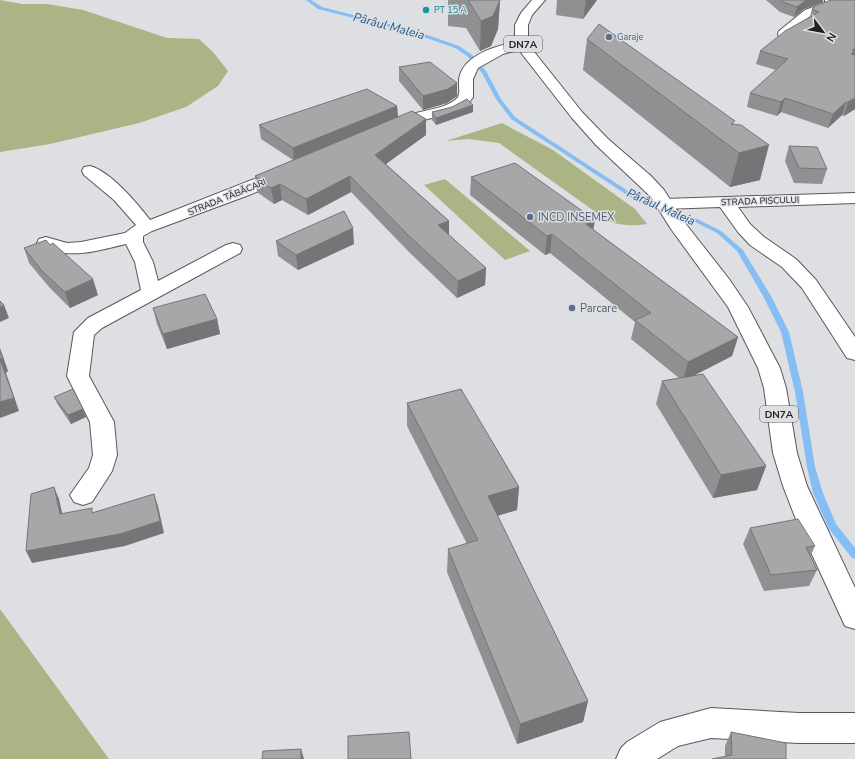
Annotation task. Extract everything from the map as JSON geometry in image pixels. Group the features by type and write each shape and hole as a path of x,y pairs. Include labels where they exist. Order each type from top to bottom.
{"street":[{"name":"DN7A","path":"539,0 526,16 520,30 523,44 576,116 658,194 677,225 722,282 738,307 769,368 775,388 785,453 795,486 810,522 855,617"},
{"path":"784,34 809,13 831,6 831,0"},
{"path":"378,134 419,117 453,107 464,101 467,93 465,80 468,69 488,56 506,48 523,44"},
{"name":"STRADA TĂBĂCARI","path":"46,243 66,249 81,248 140,232 294,169"},
{"path":"90,171 111,186 134,210 140,232 134,242 144,262 152,294"},
{"name":"STRADA PISCULUI","path":"664,204 855,198"},
{"path":"725,202 748,232 757,241 789,263 809,284 855,353"},
{"path":"83,496 100,471 105,455 102,422 78,376 78,366 84,332 95,323 152,294 233,249"},
{"path":"632,759 638,753 671,733 711,723 799,728 855,728"}],"green space":[{"path":"0,0 22,4 47,4 83,10 167,38 199,39 213,52 228,71 218,86 186,107 139,123 50,144 0,152"},
{"path":"502,123 553,150 635,209 647,224 628,225 608,221 499,143 468,139 446,141"},
{"path":"445,179 530,251 505,260 424,185"},
{"path":"0,609 109,759 0,759"}],"building":[{"path":"468,0 500,0 493,16 481,21"},
{"path":"781,0 806,0 797,7"},
{"path":"831,0 855,0 855,48 852,50 855,51 851,54 855,55 855,98 846,102 833,114 785,98 781,102 750,93 788,59 760,51 785,31 819,12 812,9 817,5"},
{"path":"599,24 735,121 731,124 741,125 769,145 739,153 587,39"},
{"path":"430,62 457,83 448,89 423,96 399,67"},
{"path":"367,89 397,106 293,148 259,125"},
{"path":"467,99 473,105 436,118 432,112 452,107"},
{"path":"412,111 426,119 375,155 449,221 438,225 486,268 458,281 408,235 350,176 306,199 280,184 271,188 255,176"},
{"path":"789,146 817,147 827,169 799,168"},
{"path":"515,163 595,220 586,224 738,337 688,362 635,320 651,313 552,234 547,236 471,177"},
{"path":"344,211 353,228 296,255 276,241"},
{"path":"46,240 50,245 53,243 93,279 65,292 43,272 24,248"},
{"path":"205,294 217,319 163,334 153,308"},
{"path":"0,301 4,305 0,307"},
{"path":"0,351 3,358 0,359"},
{"path":"0,359 14,398 0,402"},
{"path":"703,374 766,466 721,475 662,381"},
{"path":"73,389 83,409 68,415 54,397"},
{"path":"461,389 519,487 488,496 588,701 520,724 448,549 478,540 407,403"},
{"path":"54,487 60,514 92,508 92,513 154,494 160,521 120,534 26,551 31,494"},
{"path":"798,519 815,546 806,547 817,570 771,575 750,528"},
{"path":"409,732 411,759 348,759 348,736"},
{"path":"731,732 786,743 786,759 712,759 732,755"},
{"path":"301,749 301,759 262,759 263,751"}],"waterway":[{"name":"Pârâul Maleia","path":"308,0 320,8 414,32 457,47 469,55 484,72 499,99 513,118 629,194 645,203 695,220 719,232 740,250 767,296 785,332 799,392 811,467 818,493 832,526 855,555"}],"place":[{"name":"PT 15 A","path":"426,10"},
{"name":"Garaje","path":"609,37"},
{"name":"INCD INSEMEX","path":"530,217"},
{"name":"Parcare","path":"572,308"}]}
